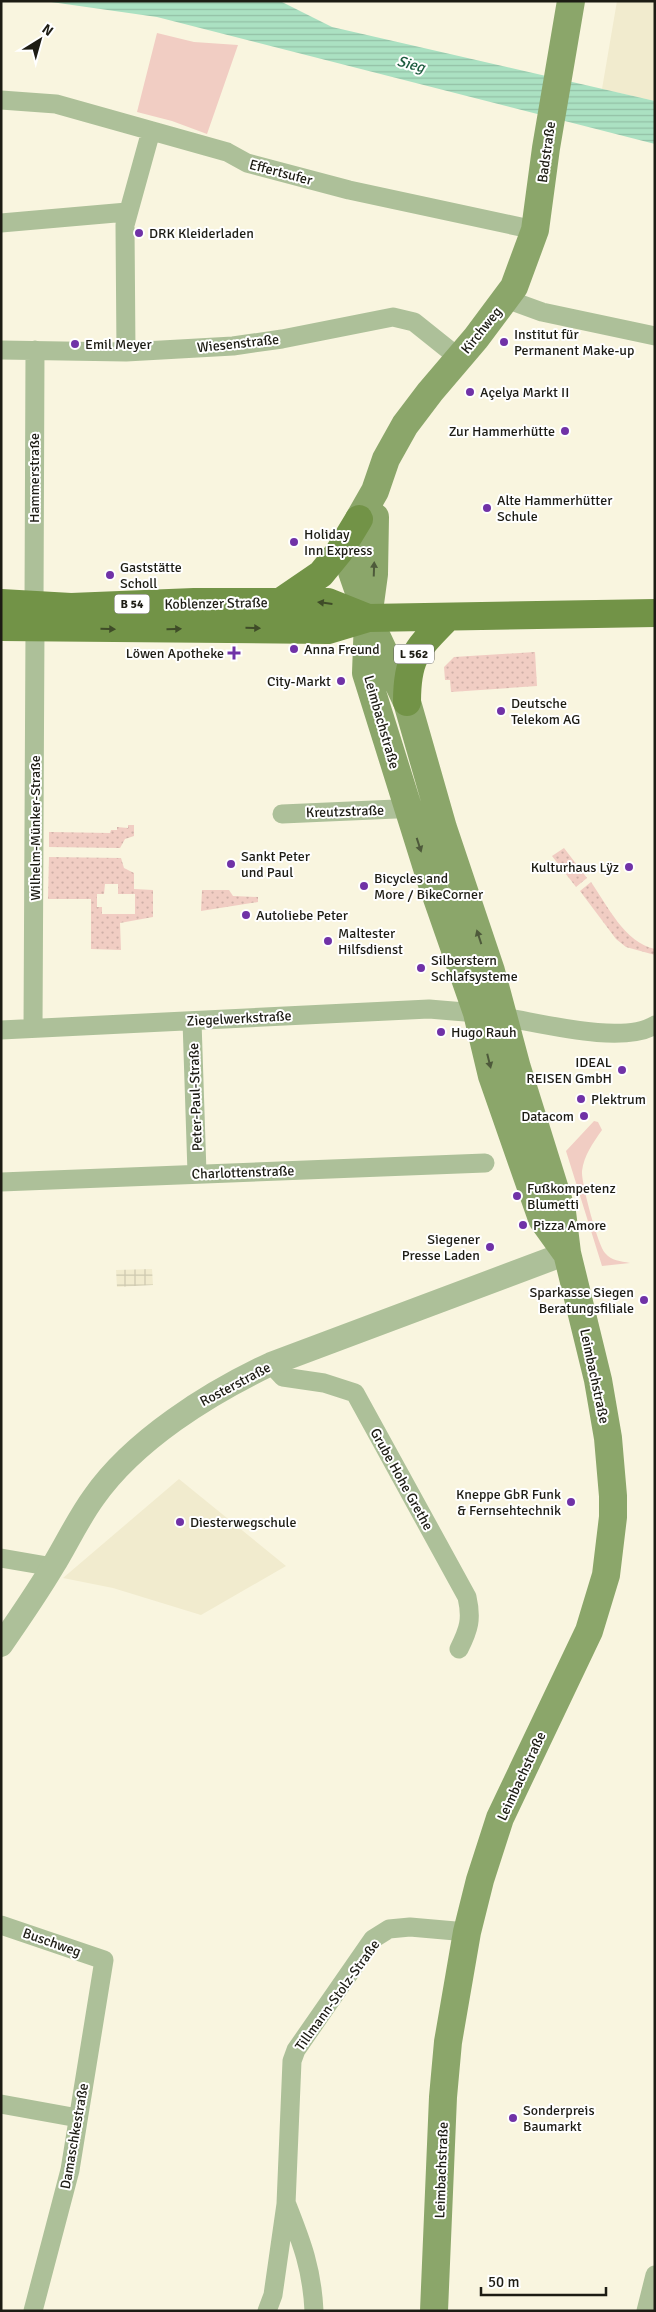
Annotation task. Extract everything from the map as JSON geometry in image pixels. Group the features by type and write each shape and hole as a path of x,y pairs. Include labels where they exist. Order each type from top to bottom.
{"main road":[{"name":"Badstraße","path":"506,299 514,287 535,230 560,56 571,1"},
{"name":"Kirchweg","path":"368,618 352,572 359,519 375,491 386,458 405,425 506,299"},
{"name":"Kirchweg","path":"368,618 374,574 375,491"},
{"path":"280,602 321,574 339,552 359,519"},
{"name":"Koblenzer Straße","path":"1,627 35,617 280,602 328,602 368,618"},
{"name":"Koblenzer Straße","path":"1,603 35,617 328,630 368,618 655,613"},
{"name":"L 562","path":"407,702 407,680 414,653 448,617"},
{"name":"Leimbachstraße","path":"368,618 407,702 435,798 490,1015"},
{"name":"Leimbachstraße","path":"368,618 366,673 407,806 490,1015 562,1212 567,1253 598,1380 608,1438 613,1517 606,1575 589,1631 575,1664 517,1779 500,1818 480,1880 467,1932 455,1989 444,2088 434,2311"},
{"path":"407,806 435,798"}],"street":[{"name":"Effertsufer","path":"1,100 56,104 227,152 246,163 350,190 535,230"},
{"path":"126,352 125,225 151,130"},
{"path":"1,223 128,212"},
{"name":"Kirchweg","path":"506,299 542,312 655,336"},
{"name":"Wiesenstraße","path":"1,350 126,352 249,344 394,317 414,322 459,358"},
{"name":"Hammerstraße","path":"35,350 35,617"},
{"name":"Wilhelm-Münker-Straße","path":"33,1028 35,617"},
{"name":"Kreutzstraße","path":"282,814 396,809 407,806"},
{"name":"Ziegelwerkstraße","path":"1,1030 430,1009 625,1033 640,1032 655,1025"},
{"name":"Peter-Paul-Straße","path":"192,1020 197,1173"},
{"name":"Charlottenstraße","path":"1,1182 485,1163"},
{"name":"Rosterstraße","path":"1,1645 53,1567 94,1496 126,1462 154,1437 193,1407 242,1378 271,1364 567,1253"},
{"name":"Grube Hohe Grethe","path":"271,1364 284,1377 324,1383 355,1393 467,1597 471,1613 467,1633 459,1649"},
{"path":"1,1558 53,1567"},
{"name":"Buschweg","path":"1,1925 104,1960"},
{"name":"Tillmann-Stolz-Straße","path":"267,2311 273,2295 286,2204 292,2061 309,2030 374,1939 389,1929 410,1927 467,1932"},
{"name":"Damaschkestraße","path":"33,2311 70,2170 104,1960"},
{"path":"1,2104 78,2118"},
{"name":"Tillmann-Stolz-Straße","path":"286,2204 303,2246 312,2280 314,2311"},
{"path":"646,2311 655,2274"}],"shaded area":[{"path":"617,1 655,1 655,101 602,89"},
{"path":"157,33 194,42 238,45 207,134 172,121 137,112"},
{"path":"535,652 537,686 451,692 450,680 445,680 444,667 454,657"},
{"path":"128,825 134,825 134,836 125,839 120,848 49,847 49,832 110,833 111,830 117,830 117,827 128,828"},
{"path":"564,848 587,878 576,887 552,856"},
{"path":"49,857 121,858 124,868 134,873 134,889 153,890 153,917 120,923 121,950 91,949 91,899 48,899","holes":["105,884 118,884 118,894 135,894 135,914 102,914 102,907 97,907 97,894 104,894"]},
{"path":"591,882 618,922 635,939 655,949 655,955 626,947 616,939 580,891"},
{"path":"202,890 229,890 233,896 258,897 258,902 201,911"},
{"path":"594,1121 598,1122 602,1130 589,1149 583,1165 582,1178 587,1200 594,1227 605,1253 613,1259 630,1263 602,1266 566,1151"},
{"path":"152,1269 153,1285 117,1287 116,1270"},
{"name":"Diesterwegschule","path":"179,1479 286,1566 201,1615 113,1588 63,1578"}],"water":[{"name":"Sieg","path":"44,1 280,1 332,27 655,101 655,144 157,17"}],"place":[{"name":"DRK Kleiderladen","path":"139,233"},
{"name":"Institut für Permanent Make-up","path":"504,342"},
{"name":"Emil Meyer","path":"75,344"},
{"name":"Açelya Markt II","path":"470,392"},
{"name":"Zur Hammerhütte","path":"565,431"},
{"name":"Alte Hammerhütter Schule","path":"487,508"},
{"name":"Holiday Inn Express","path":"294,542"},
{"name":"Gaststätte Scholl","path":"110,575"},
{"name":"Anna Freund","path":"294,649"},
{"name":"Löwen Apotheke","path":"234,653"},
{"name":"City-Markt","path":"341,681"},
{"name":"Deutsche Telekom AG","path":"501,711"},
{"name":"Sankt Peter und Paul","path":"231,864"},
{"name":"Kulturhaus Lÿz","path":"629,867"},
{"name":"Bicycles and More / BikeCorner","path":"364,886"},
{"name":"Autoliebe Peter","path":"246,915"},
{"name":"Maltester Hilfsdienst","path":"328,941"},
{"name":"Silberstern Schlafsysteme","path":"421,968"},
{"name":"Hugo Rauh","path":"441,1032"},
{"name":"IDEAL REISEN GmbH","path":"622,1070"},
{"name":"Plektrum","path":"581,1099"},
{"name":"Datacom","path":"584,1116"},
{"name":"Fußkompetenz Blumetti","path":"517,1196"},
{"name":"Pizza Amore","path":"523,1225"},
{"name":"Siegener Presse Laden","path":"490,1247"},
{"name":"Sparkasse Siegen Beratungsfiliale","path":"644,1300"},
{"name":"Kneppe GbR Funk & Fernsehtechnik","path":"571,1502"},
{"name":"Diesterwegschule","path":"180,1522"},
{"name":"Sonderpreis Baumarkt","path":"513,2118"}]}
